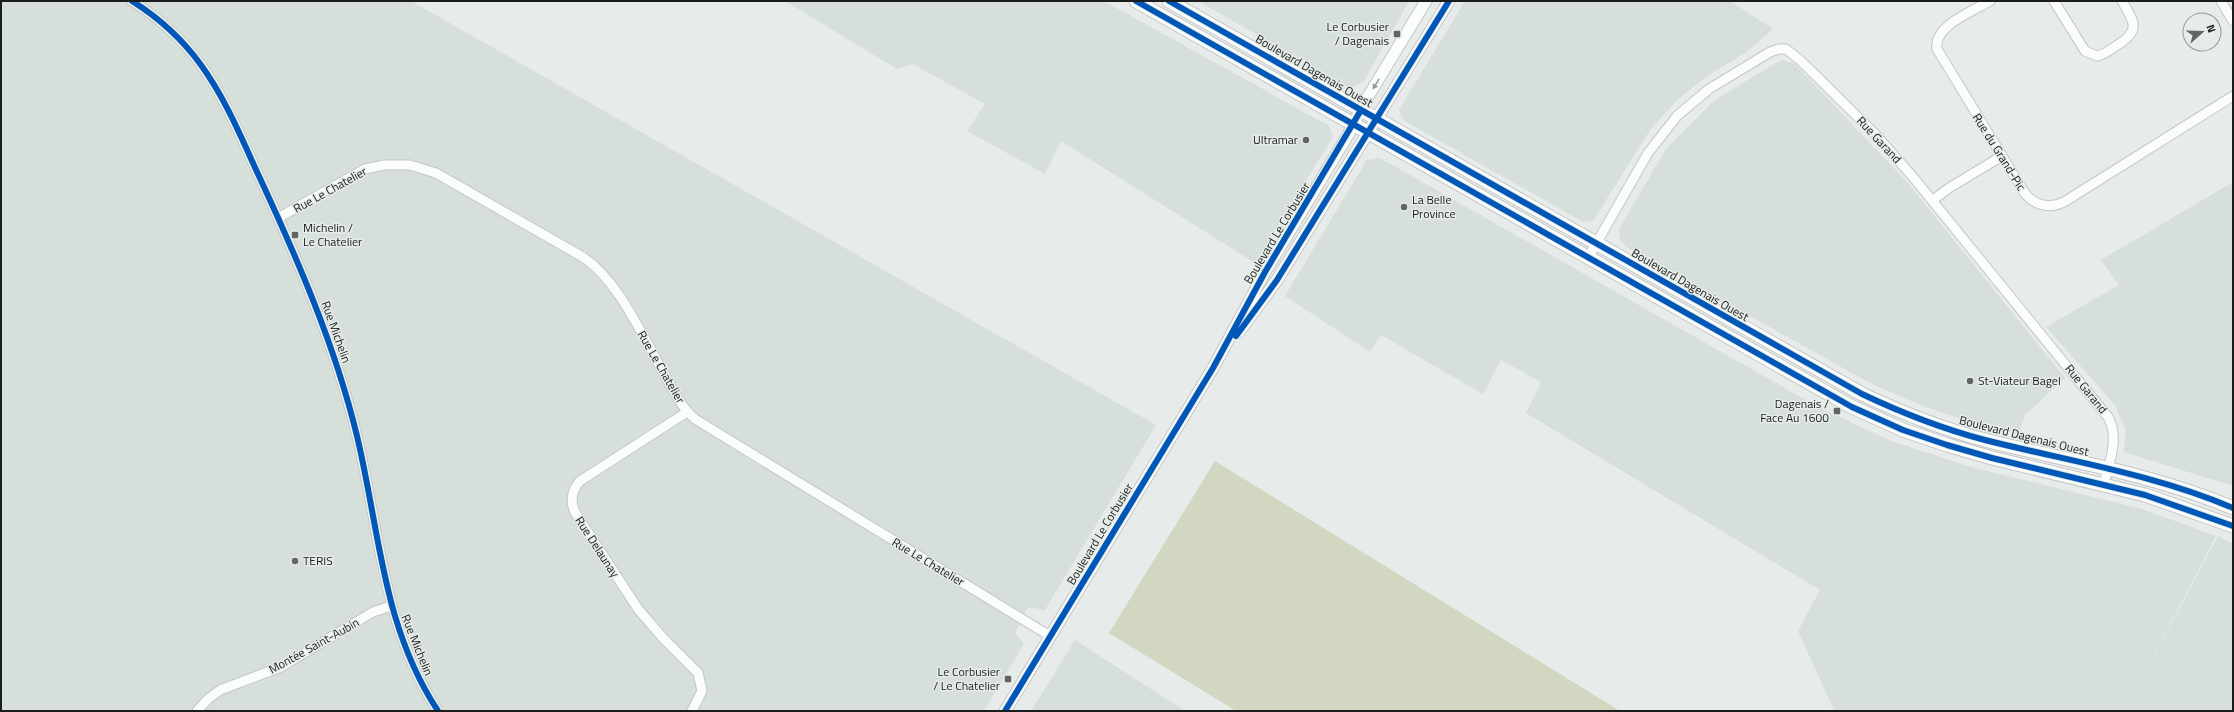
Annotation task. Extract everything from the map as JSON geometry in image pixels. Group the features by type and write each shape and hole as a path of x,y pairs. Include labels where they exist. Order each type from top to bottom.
{"main road":[{"path":"1136,1 1827,394 1882,421 1965,451 2104,484 2173,503 2233,526"},
{"name":"Boulevard Dagenais Ouest","path":"1169,1 1834,380 1883,404 1927,422 1984,440 2108,468 2168,484 2233,508"}],"street":[{"name":"Rue Michelin","path":"132,1 175,35 210,77 225,104 278,218 316,310 345,392 359,447 391,606 409,661 438,711"},
{"name":"Boulevard Le Corbusier","path":"1005,711 1213,368 1265,272 1354,125 1361,110 1426,1"},
{"name":"Boulevard Le Corbusier","path":"1213,368 1277,280 1449,1"},
{"name":"Rue du Grand-Pic","path":"1990,1 1944,29 1938,37 1937,46 1940,55 2029,198 2042,205 2058,205 2233,96"},
{"path":"2054,1 2083,49 2089,54 2097,56 2126,40 2132,34 2134,28 2133,19 2122,1"},
{"path":"2221,1 2233,22"},
{"name":"Rue Garand","path":"1588,258 1648,153 1670,124 1709,89 1764,55 1779,49 1789,51 1881,140 1933,200 2108,417 2113,434 2104,484"},
{"path":"1933,200 1948,188 2002,156"},
{"name":"Rue Le Chatelier","path":"278,218 342,180 370,167 404,164 436,173 585,258 600,269 615,288 687,412 704,426 1050,636"},
{"name":"Rue Delaunay","path":"687,412 580,481 574,490 572,500 576,514 638,609 663,638 698,673 702,691 692,711"},
{"name":"Montée Saint-Aubin","path":"197,711 208,699 224,688 281,666 373,612 391,606"}],"shaded area":[{"path":"1,1 411,1 1156,425 1045,610 1028,607 1015,633 1024,644 984,711 1,711"},
{"path":"785,1 1104,1 1329,126 1333,137 1255,263 1061,141 1045,174 967,131 985,104 913,64 897,69"},
{"path":"1198,1 1409,1 1364,81 1350,88"},
{"path":"1465,1 1730,1 1773,29 1745,53 1707,76 1677,100 1650,130 1593,221 1583,222 1403,120 1399,110"},
{"path":"1781,60 1794,63 1907,182 2065,378 2025,415 2018,434 1964,420 1918,404 1868,382 1628,248 1620,240 1619,229 1666,149 1715,100"},
{"path":"1380,158 1820,408 1891,441 1971,467 2142,509 2216,536 2133,696 2218,536 2233,544 2233,711 1834,710 1798,631 1820,590 1526,413 1541,382 1501,360 1483,394 1381,335 1370,352 1285,296 1367,160"},
{"path":"2233,182 2233,486 2124,452 2126,430 2115,405 2046,327 2119,285 2101,260"},
{"path":"1075,640 1185,711 1031,711"}],"green space":[{"path":"1215,461 1620,711 1236,711 1109,633"}],"cycle path":[{"path":"132,1 161,22 178,38 194,56 210,78 232,118 301,270 338,368 348,402 365,472 385,578 394,612 405,646 419,679 438,711"},
{"path":"1136,1 1852,407 1903,430 1947,445 1992,458 2145,495 2233,526"},
{"path":"1169,1 1862,394 1892,408 1969,436 2141,477 2203,496 2233,508"},
{"path":"1236,336 1277,280 1449,1"},
{"path":"1005,711 1213,368 1265,272 1361,110"}],"place":[{"name":"Le Corbusier / Dagenais","path":"1397,34"},
{"name":"Ultramar","path":"1306,140"},
{"name":"La Belle Province","path":"1404,207"},
{"name":"Michelin / Le Chatelier","path":"295,235"},
{"name":"St-Viateur Bagel","path":"1970,381"},
{"name":"Dagenais / Face Au 1600","path":"1837,411"},
{"name":"TERIS","path":"295,561"},
{"name":"Le Corbusier / Le Chatelier","path":"1008,679"}]}
